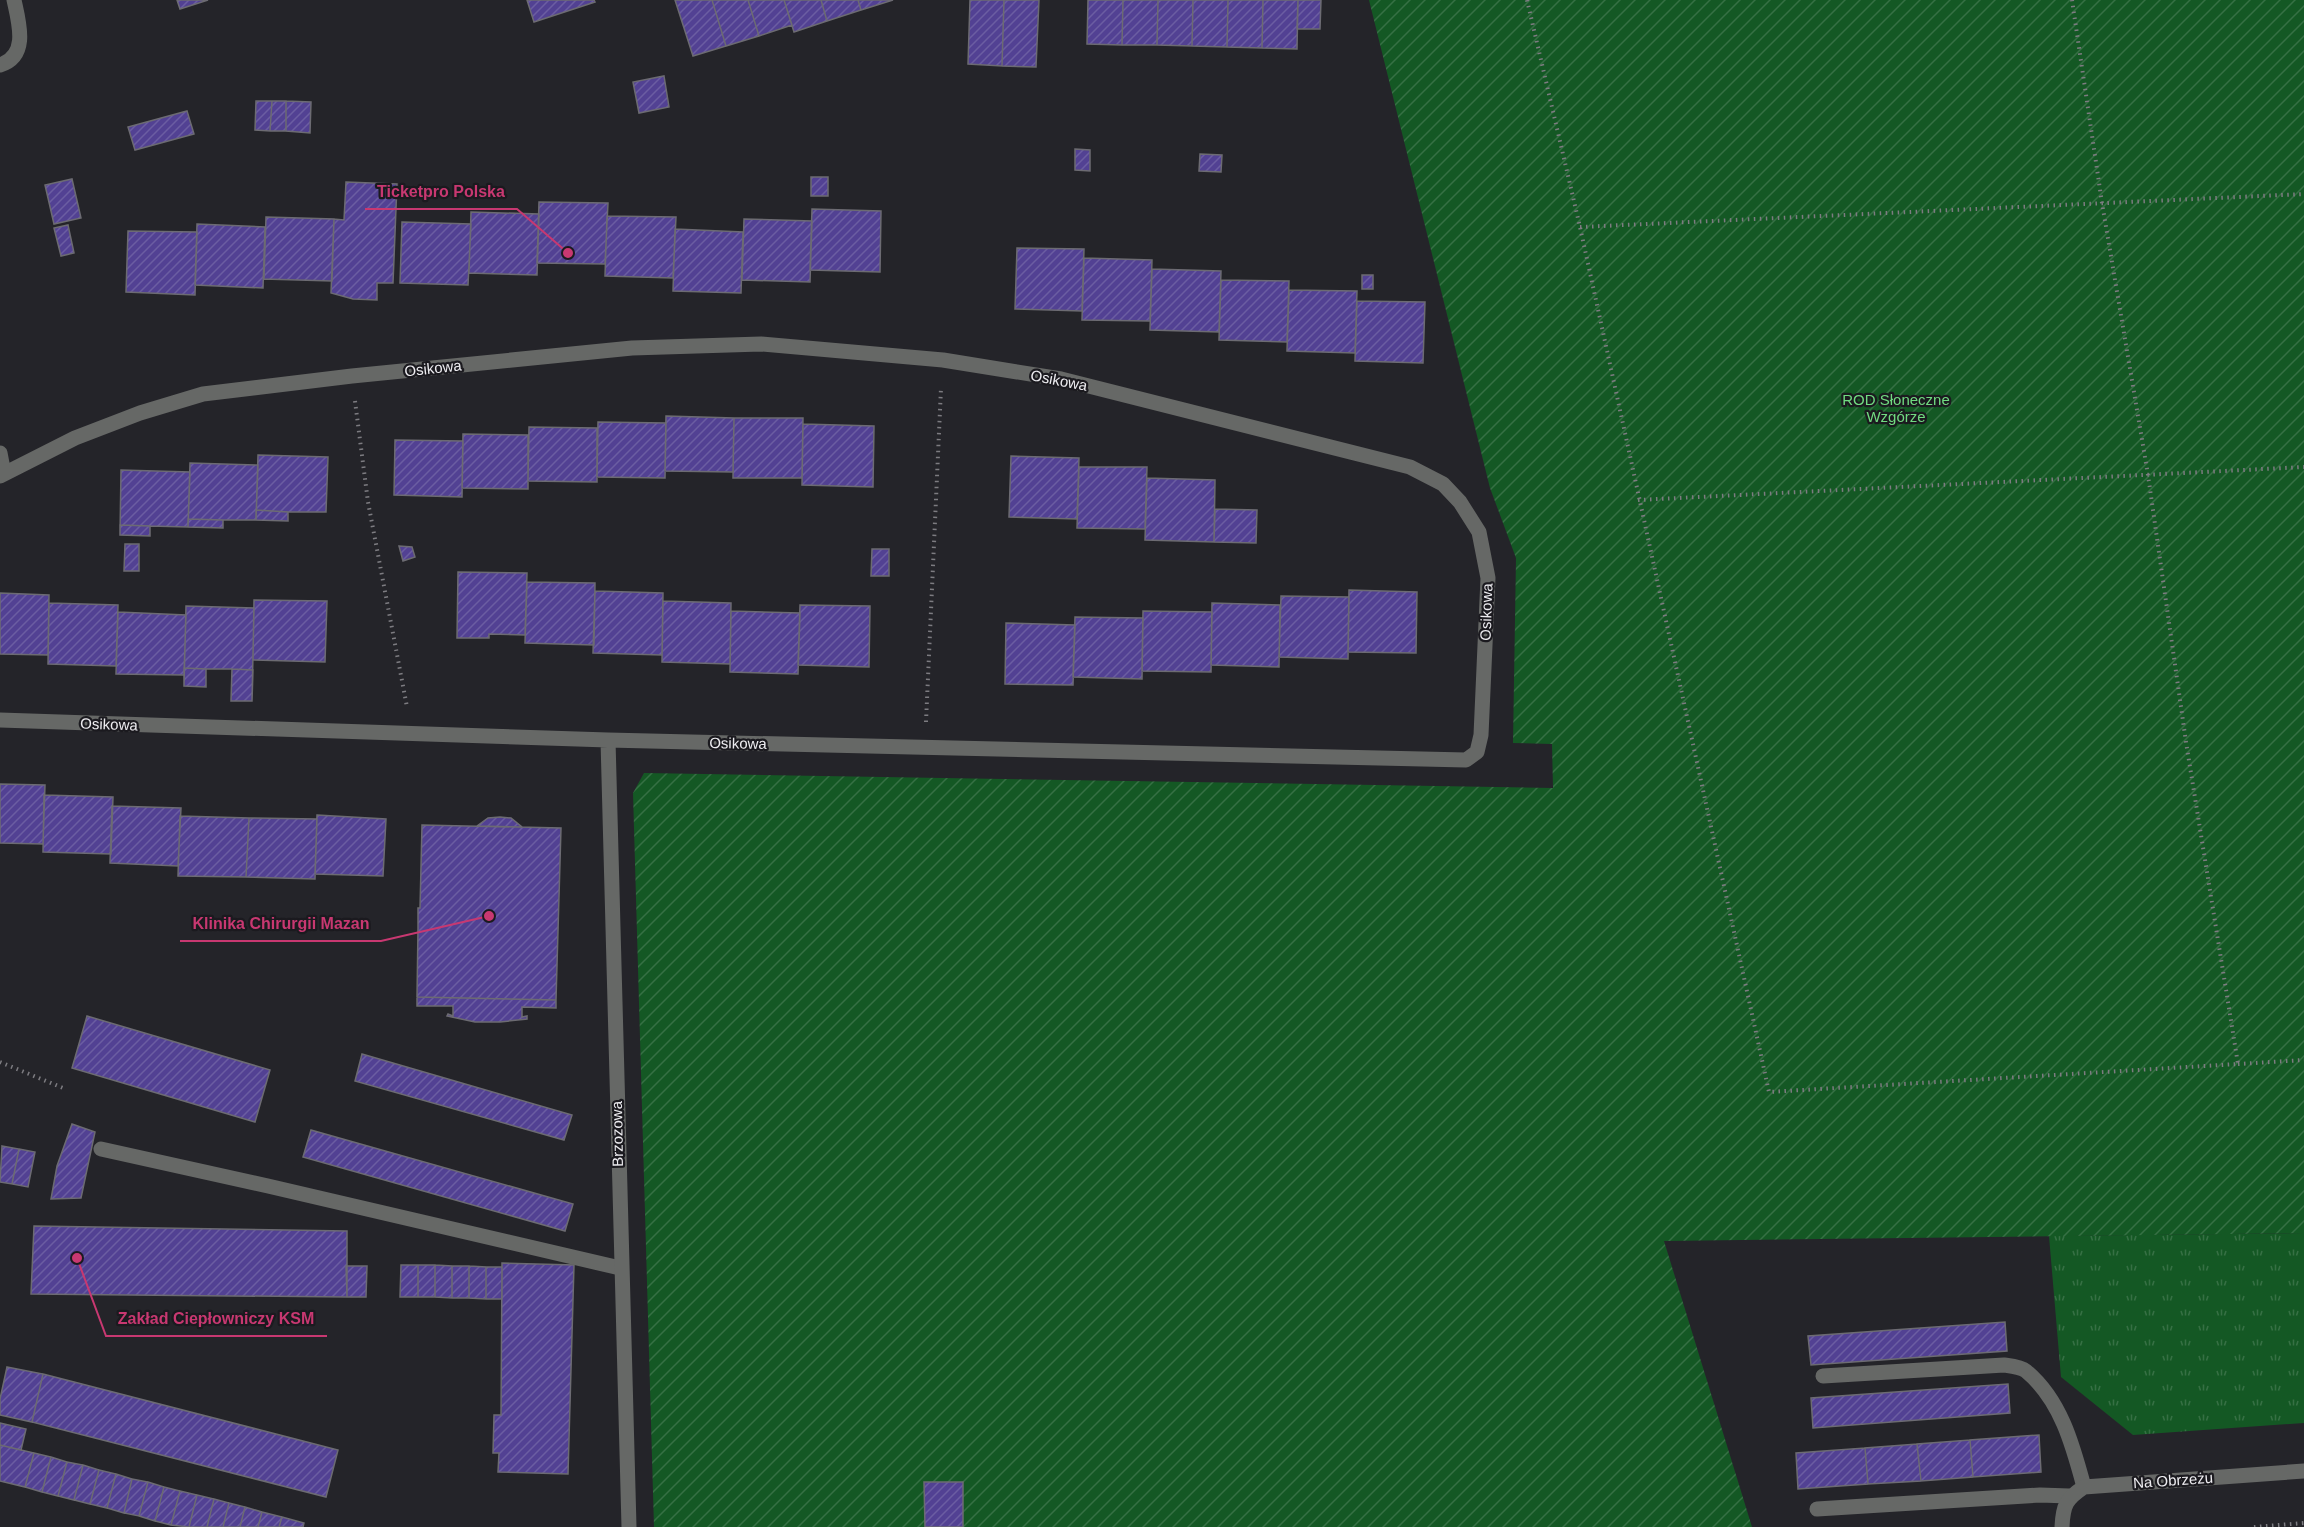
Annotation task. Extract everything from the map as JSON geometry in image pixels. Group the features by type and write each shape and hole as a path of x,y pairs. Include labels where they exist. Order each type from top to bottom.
{"street":[{"path":"0,65 9,62 20,47 20,31 14,0"},
{"name":"Osikowa","path":"0,720 608,740 1466,760 1477,752 1482,724 1488,578 1479,532 1460,502 1443,484 1410,466 1061,379 943,360 761,344 632,348 352,376 203,394 140,412 75,438 2,475"},
{"path":"0,453 2,475"},
{"name":"Brzozowa","path":"608,740 620,1268 629,1527"},
{"path":"101,1149 276,1187 620,1268"},
{"path":"1822,1376 2004,1365 2025,1370 2051,1400 2066,1428 2084,1487"},
{"name":"Na Obrzeżu","path":"2069,1496 2084,1487 2304,1471"},
{"path":"1817,1509 2040,1495 2069,1496 2062,1524"}],"path":[{"path":"1527,0 1581,227 1638,500 1769,1092 2304,1060"},
{"path":"2072,0 2102,203 2148,475 2186,742 2238,1065"},
{"path":"1581,227 2304,194"},
{"path":"925,748 943,360"},
{"path":"352,376 368,502 413,734"},
{"path":"1638,500 2304,467"},
{"path":"0,1062 63,1088"},
{"path":"2254,1527 2304,1523"}],"green space":[{"name":"ROD Słoneczne Wzgórze","path":"1369,0 2304,0 2304,1233 1664,1241 1752,1527 654,1527 633,793 644,773 1553,788 1552,744 1513,743 1516,558 1490,488"},
{"path":"2304,1233 2304,1423 2133,1435 2061,1377 2049,1236"}],"building":[{"path":"177,0 208,0 180,9"},
{"path":"527,0 594,0 595,2 534,22"},
{"path":"675,0 712,0 726,46 693,56"},
{"path":"712,0 748,0 759,36 726,46"},
{"path":"748,0 784,0 792,25 759,36"},
{"path":"784,0 821,0 827,21 794,32"},
{"path":"821,0 858,0 861,10 827,21"},
{"path":"858,0 893,0 861,10"},
{"path":"970,0 1004,0 1002,66 968,64"},
{"path":"1004,0 1039,0 1036,67 1002,66"},
{"path":"1088,0 1123,0 1122,45 1087,44"},
{"path":"1123,0 1158,0 1157,45 1122,45"},
{"path":"1158,0 1193,0 1192,46 1157,45"},
{"path":"1193,0 1228,0 1227,47 1192,46"},
{"path":"1228,0 1263,0 1262,48 1227,47"},
{"path":"1263,0 1298,0 1297,49 1262,48"},
{"path":"1298,0 1321,0 1320,29 1297,29"},
{"path":"664,76 669,107 639,113 633,82"},
{"path":"256,101 272,101 270,131 255,130"},
{"path":"272,101 286,101 286,131 270,131"},
{"path":"286,101 311,102 310,133 286,131"},
{"path":"187,111 194,134 135,150 128,127"},
{"path":"1075,149 1090,150 1090,171 1075,170"},
{"path":"1200,154 1222,155 1221,172 1199,171"},
{"path":"811,177 828,177 828,196 811,196"},
{"path":"72,179 81,218 54,224 45,185"},
{"path":"346,182 397,184 393,283 377,283 377,300 353,299 331,293 334,219 344,220"},
{"path":"539,202 608,203 605,264 537,263"},
{"path":"812,209 881,211 880,272 810,270"},
{"path":"471,212 539,214 537,275 469,273"},
{"path":"607,216 676,217 673,278 605,276"},
{"path":"266,217 334,219 332,281 264,279"},
{"path":"744,219 812,221 810,282 742,280"},
{"path":"402,222 471,224 468,285 400,283"},
{"path":"197,224 265,227 263,288 195,285"},
{"path":"68,225 74,253 61,256 54,228"},
{"path":"675,229 743,232 741,293 673,291"},
{"path":"128,231 197,232 195,295 126,292"},
{"path":"1017,248 1084,249 1082,311 1015,309"},
{"path":"1084,258 1152,260 1150,321 1082,320"},
{"path":"1152,269 1221,271 1219,332 1150,330"},
{"path":"1362,275 1373,275 1373,289 1362,289"},
{"path":"1221,280 1289,281 1287,342 1219,340"},
{"path":"1289,290 1357,291 1355,353 1287,351"},
{"path":"1357,301 1425,302 1423,363 1355,361"},
{"path":"666,416 734,418 733,472 665,471"},
{"path":"734,418 803,418 802,478 733,478"},
{"path":"598,422 666,423 665,478 597,477"},
{"path":"803,424 874,426 873,487 802,485"},
{"path":"529,427 597,428 597,482 528,481"},
{"path":"463,434 528,435 528,489 462,488"},
{"path":"395,440 463,441 462,497 394,495"},
{"path":"258,455 328,457 326,512 288,512 288,521 256,520"},
{"path":"1011,456 1079,458 1077,519 1009,517"},
{"path":"190,463 258,465 256,520 223,520 223,528 188,527"},
{"path":"1079,467 1147,467 1145,529 1077,528"},
{"path":"121,470 190,472 188,527 150,526 150,536 120,535"},
{"path":"1147,478 1215,480 1214,542 1145,540"},
{"path":"1215,509 1257,510 1256,543 1214,542"},
{"path":"256,510 288,512 288,521 256,520"},
{"path":"188,519 223,520 223,528 188,527"},
{"path":"120,525 150,526 150,536 120,535"},
{"path":"125,544 139,544 139,571 124,571"},
{"path":"399,546 412,547 415,557 403,561"},
{"path":"872,549 889,549 889,576 871,576"},
{"path":"458,572 527,573 525,635 489,634 489,638 457,638"},
{"path":"527,582 595,583 594,645 525,643"},
{"path":"1349,590 1417,592 1416,653 1348,652"},
{"path":"595,591 663,593 662,655 593,653"},
{"path":"0,593 49,595 48,655 0,654"},
{"path":"1281,596 1349,597 1348,659 1279,657"},
{"path":"254,600 327,601 325,662 253,660"},
{"path":"663,601 731,603 730,664 662,662"},
{"path":"49,603 118,605 116,666 48,664"},
{"path":"1212,603 1280,605 1279,667 1211,665"},
{"path":"800,605 870,606 869,667 798,665"},
{"path":"186,606 254,608 252,701 231,701 232,669 206,669 206,687 184,686"},
{"path":"731,611 800,613 798,674 730,672"},
{"path":"1143,611 1212,612 1211,672 1142,671"},
{"path":"118,612 186,615 184,675 116,674"},
{"path":"1075,617 1143,618 1142,679 1073,677"},
{"path":"1006,623 1075,625 1073,685 1005,684"},
{"path":"184,668 206,669 206,687 184,686"},
{"path":"232,669 253,670 252,701 231,701"},
{"path":"0,784 45,785 43,844 0,843"},
{"path":"44,795 113,797 111,854 43,852"},
{"path":"112,806 181,808 178,866 110,863"},
{"path":"317,815 386,819 383,876 315,874"},
{"path":"180,816 249,818 246,877 178,876"},
{"path":"249,818 317,819 315,879 246,877"},
{"path":"488,818 511,818 522,827 477,826"},
{"path":"422,825 561,828 556,1000 417,997"},
{"path":"417,997 556,1000 556,1008 522,1007 522,1017 527,1016 527,1019 475,1022 447,1016 448,1014 453,1016 453,1006 417,1006"},
{"path":"87,1016 270,1070 255,1122 72,1068"},
{"path":"362,1054 572,1115 564,1140 355,1081"},
{"path":"72,1124 95,1132 81,1198 51,1199 57,1166"},
{"path":"311,1130 573,1204 565,1231 303,1157"},
{"path":"2,1146 19,1149 12,1184 0,1182"},
{"path":"19,1149 35,1152 28,1187 12,1184"},
{"path":"34,1226 347,1231 347,1297 31,1294"},
{"path":"502,1263 574,1265 568,1474 498,1472 499,1453 493,1453 494,1415 501,1415"},
{"path":"401,1265 418,1265 418,1297 400,1297"},
{"path":"418,1265 435,1265 435,1297 418,1297"},
{"path":"435,1265 452,1266 452,1298 435,1297"},
{"path":"346,1266 367,1266 366,1297 347,1297"},
{"path":"452,1266 469,1266 469,1298 452,1298"},
{"path":"469,1266 486,1267 486,1299 469,1298"},
{"path":"486,1267 502,1267 502,1299 486,1299"},
{"path":"2005,1322 2007,1351 1811,1365 1808,1336"},
{"path":"7,1367 43,1374 32,1422 0,1415 0,1399"},
{"path":"43,1374 338,1450 326,1497 32,1422"},
{"path":"2008,1384 2010,1413 1813,1428 1811,1398"},
{"path":"0,1423 26,1429 21,1450 0,1445"},
{"path":"2039,1435 2041,1472 1973,1477 1970,1440"},
{"path":"1970,1440 1973,1477 1921,1481 1917,1444"},
{"path":"1917,1444 1921,1481 1868,1484 1865,1448"},
{"path":"0,1445 34,1453 25,1487 0,1481"},
{"path":"1865,1448 1868,1484 1798,1489 1796,1453"},
{"path":"34,1453 51,1457 42,1492 25,1487"},
{"path":"51,1457 67,1462 58,1496 42,1492"},
{"path":"67,1462 83,1465 74,1500 58,1496"},
{"path":"83,1465 99,1470 90,1504 74,1500"},
{"path":"99,1470 116,1474 107,1508 90,1504"},
{"path":"116,1474 132,1479 124,1513 107,1508"},
{"path":"132,1479 148,1482 139,1516 124,1513"},
{"path":"148,1482 164,1487 155,1521 139,1516"},
{"path":"924,1482 963,1482 963,1527 925,1527"},
{"path":"164,1487 180,1491 171,1525 155,1521"},
{"path":"180,1491 197,1495 189,1527 171,1525"},
{"path":"197,1495 214,1499 207,1527 189,1527"},
{"path":"214,1499 229,1503 223,1527 207,1527"},
{"path":"229,1503 245,1507 240,1527 223,1527"},
{"path":"245,1507 262,1512 258,1527 240,1527"},
{"path":"262,1512 282,1517 279,1527 258,1527"},
{"path":"282,1517 304,1523 303,1527 279,1527"}],"place":[{"name":"Ticketpro Polska","path":"568,253"},
{"name":"Klinika Chirurgii Mazan","path":"489,916"},
{"name":"Zakład Ciepłowniczy KSM","path":"77,1258"}]}
